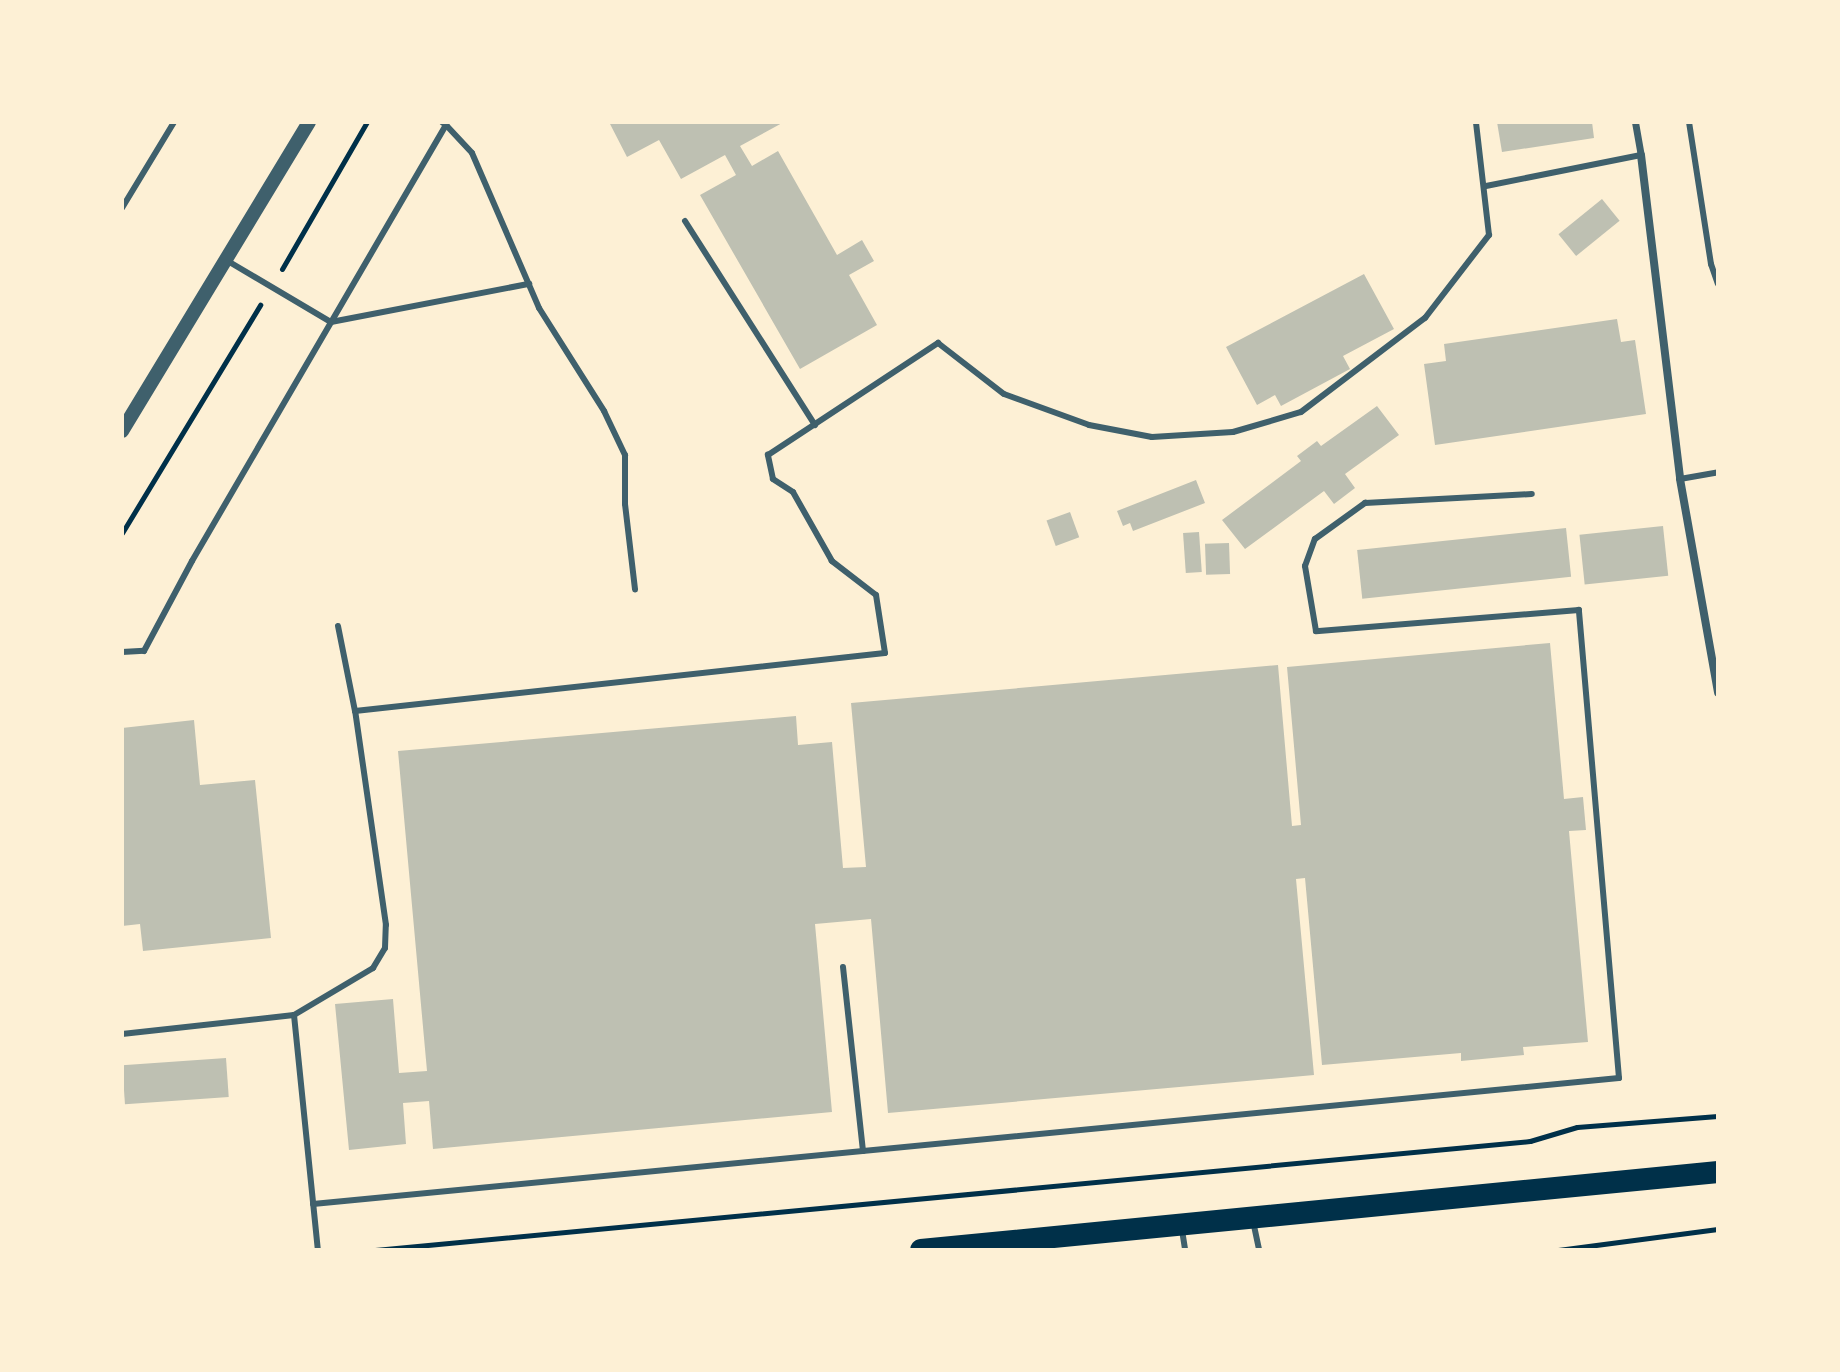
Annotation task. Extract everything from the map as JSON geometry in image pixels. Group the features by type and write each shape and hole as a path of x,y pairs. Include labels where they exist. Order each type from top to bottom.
{"highway":[{"path":"921,1250 1718,1172"}],"street":[{"path":"122,431 309,122"},
{"path":"1635,122 1680,479 1718,693"}],"lane":[{"path":"122,208 174,122"},
{"path":"355,711 885,653 876,595 832,561 793,492 773,479 768,455 938,343 1004,394 1089,425 1152,437 1233,432 1301,412 1425,318 1489,235 1486,186 1476,122"},
{"path":"1689,122 1711,264 1718,284"},
{"path":"122,652 144,651 192,561 444,124 472,153 539,308 604,411 625,455 625,504 635,589"},
{"path":"1486,186 1641,155"},
{"path":"685,221 815,425"},
{"path":"226,260 331,322 529,284"},
{"path":"1680,479 1718,472"},
{"path":"313,1204 1619,1078 1579,610 1316,631 1305,566 1315,539 1365,503 1532,494"},
{"path":"122,1034 294,1015 373,968 385,948 386,925 355,711 338,626"},
{"path":"843,967 863,1151"},
{"path":"294,1015 318,1250"},
{"path":"1253,1218 1259,1250"},
{"path":"1182,1224 1185,1250"}],"path":[{"path":"122,533 367,122"},
{"path":"375,1250 1530,1141 1577,1127 1718,1116"},
{"path":"1558,1250 1718,1229"}],"building":[{"path":"609,122 784,122 740,146 752,166 778,151 837,255 862,240 874,261 849,275 877,325 800,369 700,195 736,175 725,155 681,179 659,140 627,157"},
{"path":"1497,122 1592,122 1594,138 1502,152"},
{"path":"1602,199 1620,221 1576,256 1558,234"},
{"path":"1364,274 1394,329 1343,356 1350,369 1281,406 1275,395 1257,405 1226,347"},
{"path":"1617,319 1621,342 1635,340 1646,414 1435,445 1424,364 1446,361 1444,344"},
{"path":"1377,406 1399,435 1345,474 1355,488 1334,504 1324,491 1245,549 1222,520 1301,461 1297,456 1317,441 1321,446"},
{"path":"1196,480 1205,503 1133,531 1130,523 1123,526 1117,511"},
{"path":"1070,512 1079,537 1056,546 1047,521"},
{"path":"1663,526 1668,576 1585,585 1579,535"},
{"path":"1566,528 1571,577 1362,599 1357,550"},
{"path":"1199,532 1202,572 1186,573 1183,533"},
{"path":"1229,543 1230,574 1206,575 1205,544"},
{"path":"1550,643 1564,799 1583,797 1586,830 1569,831 1588,1042 1523,1047 1524,1055 1461,1061 1461,1053 1322,1065 1305,878 1296,879 1314,1075 888,1113 871,919 815,924 832,1112 433,1149 429,1101 403,1103 406,1144 349,1150 335,1004 393,999 399,1073 427,1071 398,751 796,716 798,745 832,742 843,868 866,867 851,703 1278,665 1292,826 1301,825 1287,667"},
{"path":"194,720 200,785 255,780 271,938 143,951 140,924 122,926 122,728"},
{"path":"226,1058 229,1097 125,1104 122,1065"}]}
